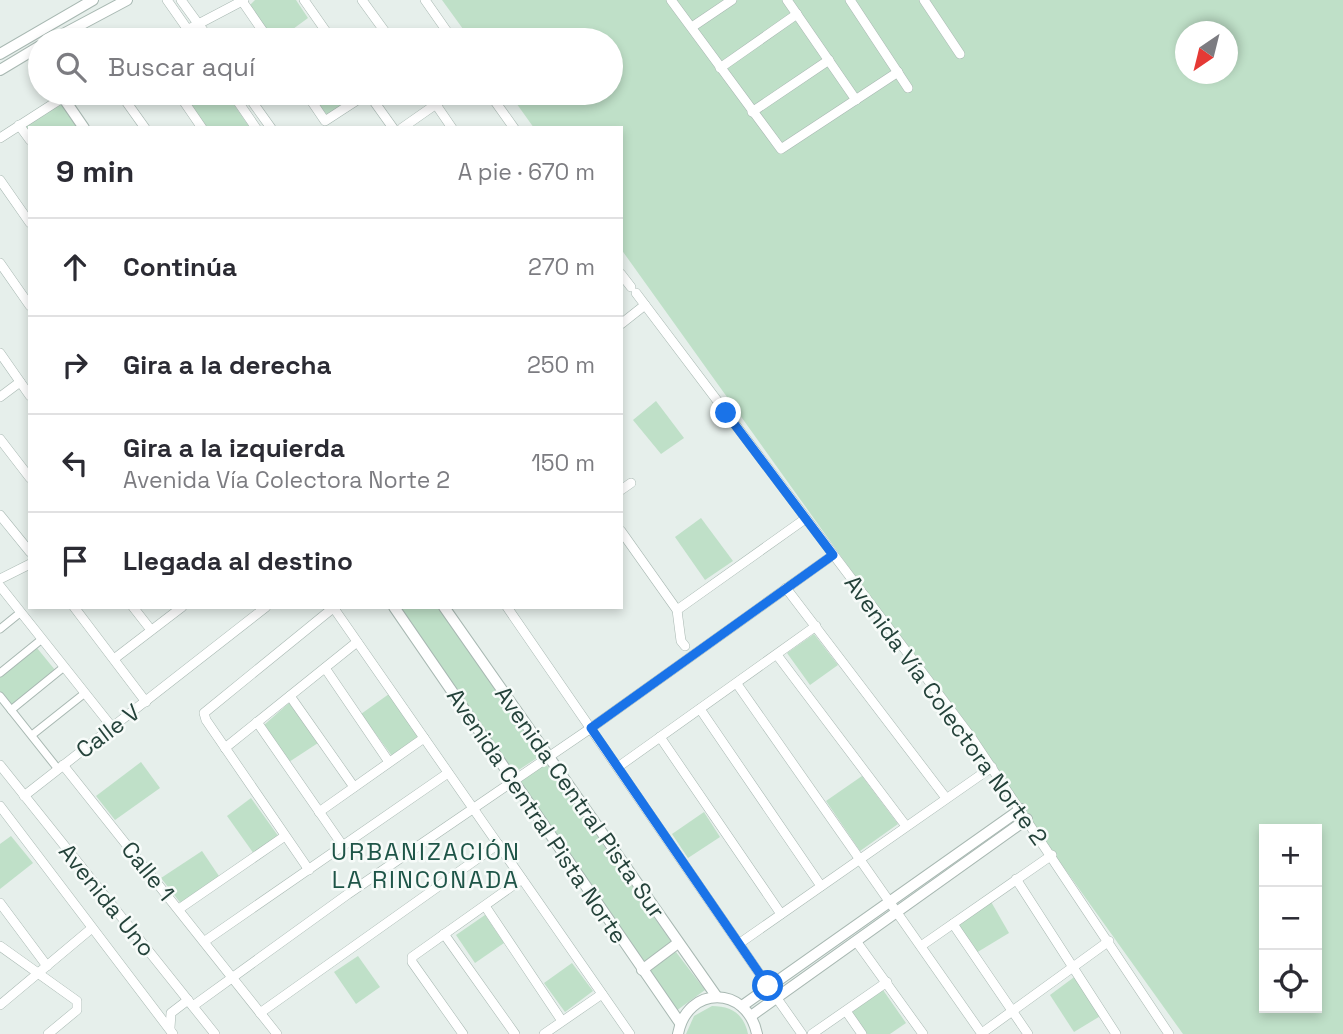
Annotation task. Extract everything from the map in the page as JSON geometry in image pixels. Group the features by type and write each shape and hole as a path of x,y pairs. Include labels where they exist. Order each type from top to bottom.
{"street":[{"path":"43,28 93,0"},
{"path":"74,28 127,0"},
{"path":"167,0 187,28"},
{"path":"181,0 201,28"},
{"path":"304,0 324,28"},
{"path":"362,0 382,28"},
{"path":"425,0 445,28"},
{"path":"671,0 776,145 784,149 898,72"},
{"path":"692,27 732,0"},
{"path":"788,0 856,100"},
{"path":"850,0 908,88"},
{"path":"924,0 960,54"},
{"path":"190,28 243,1 261,28"},
{"path":"720,68 797,14"},
{"path":"0,54 28,37"},
{"path":"0,70 28,57"},
{"path":"752,112 829,60"},
{"path":"0,138 48,105"},
{"path":"70,105 83,126"},
{"path":"129,105 144,126"},
{"path":"186,105 201,126"},
{"path":"240,105 255,126"},
{"path":"255,105 270,126"},
{"path":"314,105 325,121 350,105"},
{"path":"377,105 392,126"},
{"path":"405,126 435,105"},
{"path":"437,105 451,126"},
{"path":"498,105 513,126"},
{"path":"19,125 28,137"},
{"path":"0,180 28,220"},
{"path":"0,262 28,303"},
{"name":"Avenida Vía Colectora Norte 2","path":"623,276 992,767 1169,1034"},
{"path":"623,322 645,305"},
{"path":"0,353 28,393"},
{"path":"0,397 20,382"},
{"path":"0,439 28,475"},
{"path":"623,489 631,483"},
{"path":"0,515 28,550"},
{"path":"677,610 805,519"},
{"path":"623,534 677,610 681,640 685,646"},
{"path":"152,1007 171,1013 233,976 472,807 591,728 833,555"},
{"path":"0,579 28,565"},
{"path":"0,586 113,727"},
{"path":"786,588 946,798"},
{"path":"76,609 146,702"},
{"path":"135,609 151,630"},
{"path":"114,659 179,609"},
{"name":"Calle V","path":"24,796 263,609"},
{"path":"309,870 206,720 206,709 331,609"},
{"path":"334,609 625,1032"},
{"name":"Avenida Central Pista Norte","path":"395,609 642,970 679,1029"},
{"name":"Avenida Central Pista Sur","path":"445,609 716,997"},
{"path":"509,609 768,986"},
{"path":"0,629 21,612"},
{"path":"618,766 816,626"},
{"path":"0,673 42,639"},
{"path":"225,747 357,642"},
{"path":"777,655 906,826"},
{"path":"11,710 64,667"},
{"path":"325,668 389,762"},
{"path":"737,684 895,913 982,1033 1109,941"},
{"path":"32,735 85,693"},
{"path":"0,695 60,767"},
{"path":"290,696 354,787"},
{"path":"700,709 821,886"},
{"path":"257,722 343,846"},
{"path":"660,737 781,914"},
{"path":"319,812 424,738"},
{"name":"Avenida Uno","path":"0,765 215,1034"},
{"name":"Calle 1","path":"60,767 179,909 277,1034"},
{"path":"740,943 992,767"},
{"path":"205,942 448,773"},
{"name":"Avenida Uno","path":"0,806 172,1033"},
{"path":"742,1006 888,902 1024,814"},
{"path":"751,1016 895,913 1024,814"},
{"path":"179,909 285,836"},
{"path":"260,1013 498,844"},
{"path":"921,946 1052,855"},
{"path":"463,1034 411,959 522,879"},
{"path":"1016,879 1116,1034"},
{"path":"0,903 43,970 78,1004 77,1010 48,1034"},
{"path":"485,906 562,1021"},
{"path":"953,923 1028,1034"},
{"path":"0,1005 92,928"},
{"path":"444,934 515,1034"},
{"path":"856,941 923,1034"},
{"path":"642,970 678,943"},
{"path":"0,946 43,970"},
{"path":"812,1034 887,982"},
{"path":"544,1034 601,994"},
{"path":"679,1029 694,1004 716,997 742,1006 751,1016 757,1034"},
{"path":"776,997 802,1034"},
{"path":"846,1011 862,1034"},
{"path":"171,1013 169,1024 172,1033"}],"green space":[{"path":"255,0 296,0 308,18 294,28 265,28 250,5"},
{"path":"442,0 1343,0 1343,1034 1183,1034 623,252 623,126 533,126 518,105 623,105 623,28 462,28"},
{"path":"57,105 63,105 76,126 28,126 28,129 26,126"},
{"path":"190,105 234,105 249,126 205,126"},
{"path":"319,105 343,105 328,116"},
{"path":"656,401 684,438 661,454 633,420"},
{"path":"701,518 733,561 705,580 675,537"},
{"path":"398,609 443,609 541,753 514,773"},
{"path":"814,634 838,665 810,685 787,653"},
{"path":"37,648 55,670 12,706 0,693 0,677"},
{"path":"389,694 418,734 417,739 392,756 361,714"},
{"path":"289,703 318,743 289,762 264,725"},
{"path":"141,762 160,788 115,820 96,796"},
{"path":"546,764 670,940 671,943 644,962 520,786 520,778"},
{"path":"862,776 898,824 860,851 826,801"},
{"path":"251,798 279,837 254,854 227,816"},
{"path":"704,812 720,837 688,858 672,834"},
{"path":"11,836 33,863 0,889 0,844"},
{"path":"202,851 221,879 182,905 161,878"},
{"path":"990,900 1009,933 976,953 956,924"},
{"path":"485,915 504,943 475,963 456,935"},
{"path":"676,952 705,990 676,1011 650,972 651,966"},
{"path":"358,956 380,987 356,1004 334,972"},
{"path":"572,963 593,991 565,1012 544,983"},
{"path":"1077,975 1102,1015 1074,1032 1050,995"},
{"path":"883,990 906,1023 890,1034 866,1034 850,1012"},
{"path":"712,1006 736,1012 748,1034 686,1034 694,1016"}],"district":[{"name":"URBANIZACIÓN LA RINCONADA","path":"426,865"}],"route":[{"path":"726,413 833,555 591,728 768,986"}]}
